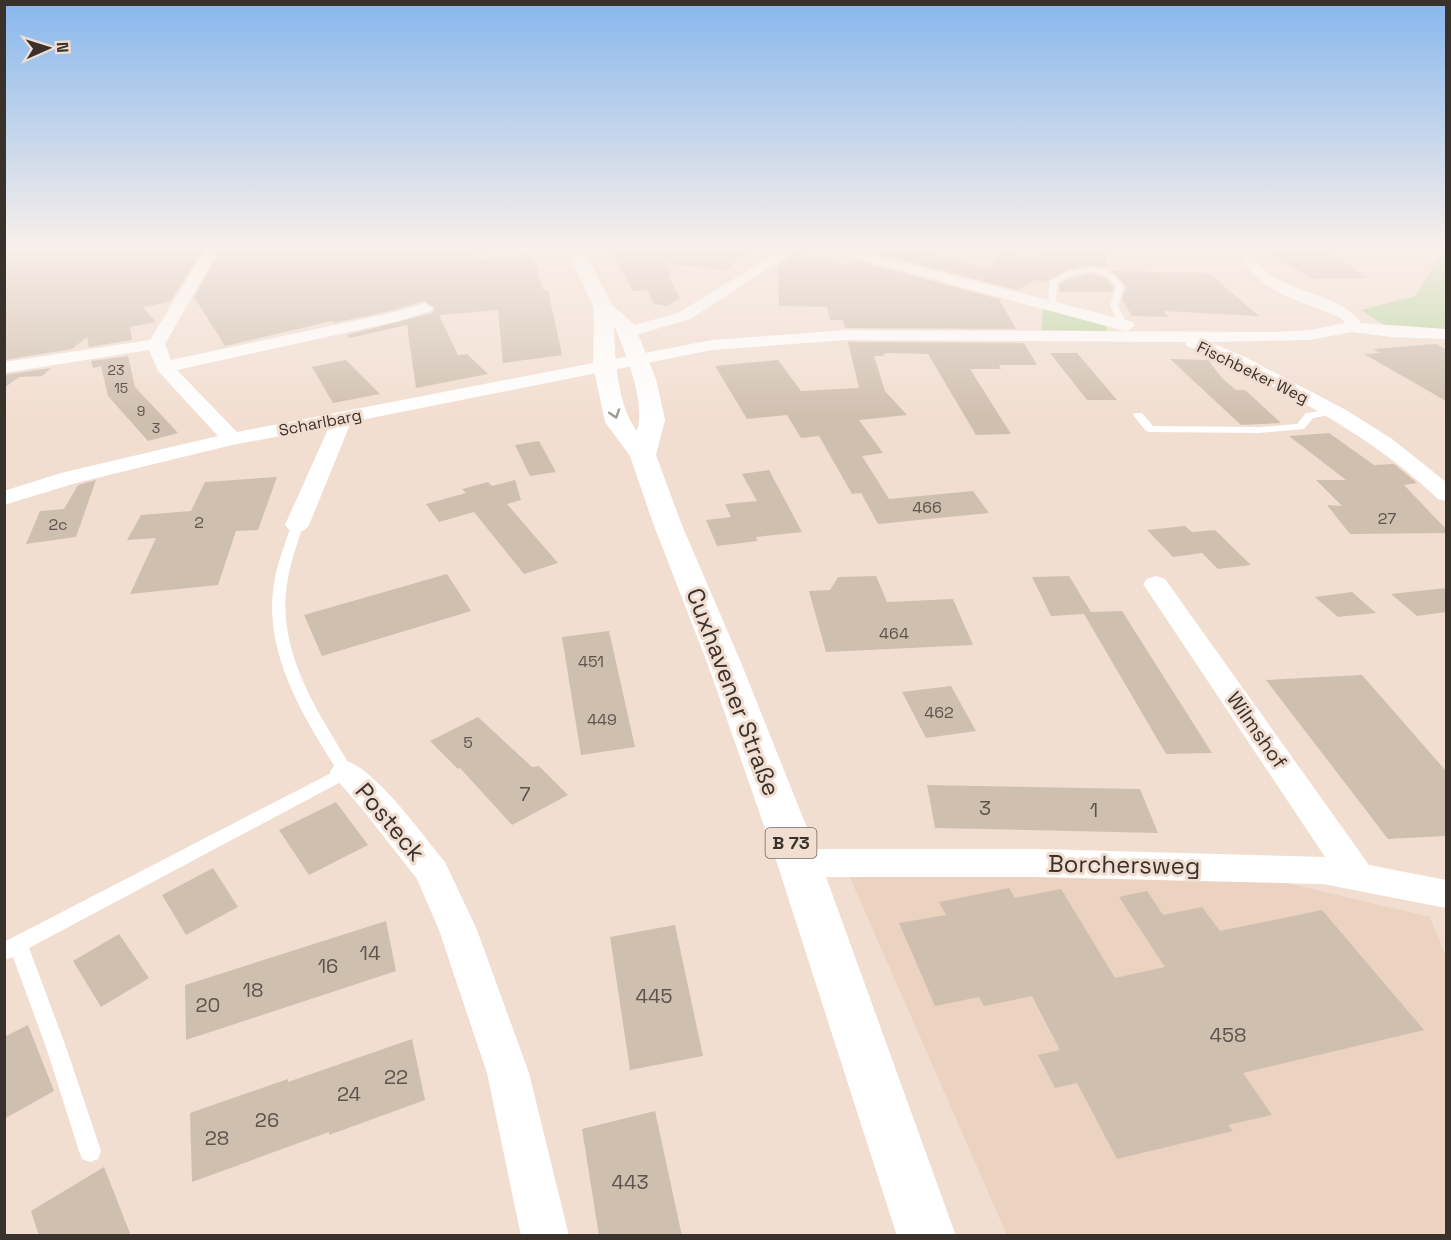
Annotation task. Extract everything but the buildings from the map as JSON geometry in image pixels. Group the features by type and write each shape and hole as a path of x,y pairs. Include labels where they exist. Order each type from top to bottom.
{"main road":[{"name":"Cuxhavener Straße","path":"602,304 624,324 629,332 649,391 653,420 643,455"},
{"name":"Cuxhavener Straße","path":"604,308 604,364 617,422 643,455 667,523 725,665 799,863 927,1236"}],"street":[{"path":"180,304 156,344 164,367 232,439"},
{"path":"629,332 684,316 703,304"},
{"name":"Fischbeker Weg","path":"1040,304 1170,336 1227,355 1333,412 1391,448 1424,472 1446,494"},
{"path":"1322,304 1347,315 1353,322 1352,327"},
{"path":"164,367 399,316 425,308"},
{"path":"1170,336 1309,335 1352,327 1392,332 1446,334"},
{"name":"Scharlbarg","path":"4,498 69,478 232,439 604,364 730,343 847,335 1170,336"},
{"path":"4,368 156,344"},
{"name":"Posteck","path":"297,525 343,418"},
{"name":"Wilmshof","path":"1156,584 1358,877"},
{"name":"Posteck","path":"346,772 375,801 432,872 458,930 508,1073 545,1236"},
{"name":"Borchersweg","path":"799,863 1039,862 1323,870 1446,894"}],"lane":[{"path":"1115,304 1121,319 1119,324"},
{"path":"1138,415 1150,429 1259,430 1300,427 1310,415 1333,412"},
{"name":"Posteck","path":"297,525 281,580 279,627 292,671 311,717 346,772"},
{"path":"90,1151 56,1047 11,949 346,772"}],"shaded area":[{"path":"848,873 1287,883 1430,917 1446,957 1446,1235 1007,1235"}],"green space":[{"path":"1385,304 1446,304 1446,329 1390,329 1361,310"},
{"path":"1043,307 1105,324 1108,331 1042,330"}]}
